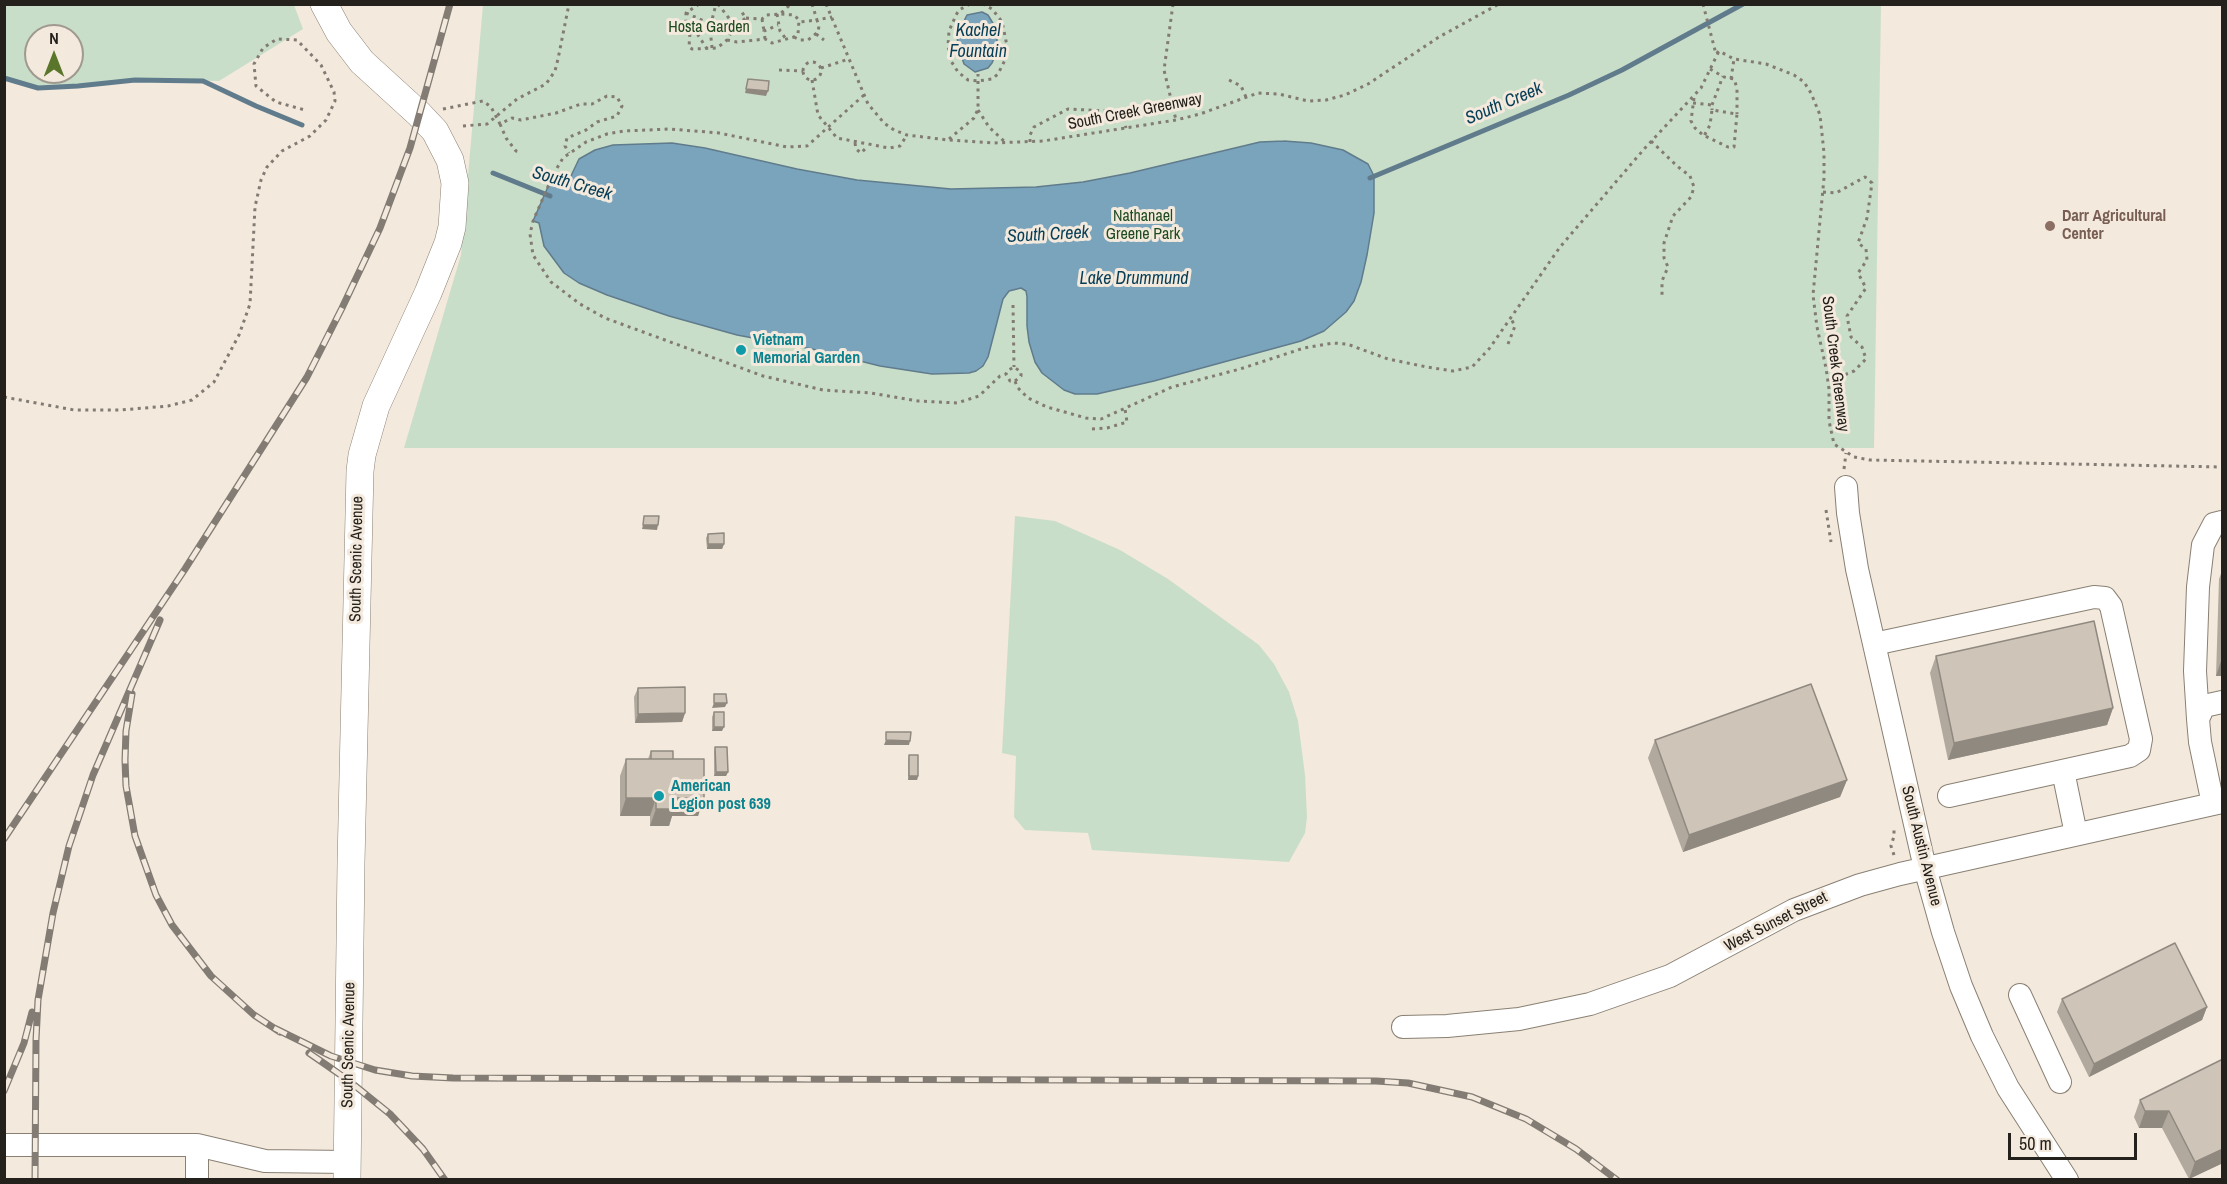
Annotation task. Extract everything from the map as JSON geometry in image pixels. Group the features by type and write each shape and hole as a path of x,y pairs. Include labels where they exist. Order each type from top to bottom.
{"main road":[{"name":"South Scenic Avenue","path":"324,4 339,32 362,62 435,131 450,160 455,183 452,227 448,243 428,293 382,390 368,430 360,471 347,1171"}],"street":[{"name":"South Austin Avenue","path":"1846,487 1851,540 1925,868 1961,986 1982,1036 2008,1088 2067,1179"},
{"path":"2218,803 2200,742 2195,670 2198,587 2203,545 2214,524 2223,522"},
{"path":"1874,644 2094,597 2105,598 2111,606 2141,739 2139,750 2130,756 1949,796"},
{"path":"2198,719 2204,706 2223,702"},
{"path":"2063,771 2076,834"},
{"name":"West Sunset Street","path":"1403,1027 1447,1026 1519,1019 1590,1004 1670,976 1794,910 1860,885 1925,868 2218,803"},
{"path":"2020,995 2060,1082"},
{"path":"4,1145 197,1145 272,1167 347,1171"},
{"path":"197,1145 197,1179"}],"path":[{"path":"463,126 487,124 517,99 546,84 551,78 558,59 569,4"},
{"path":"686,13 699,4"},
{"path":"710,49 711,24 717,4"},
{"path":"717,4 735,26"},
{"path":"787,40 778,25 779,14 791,4"},
{"path":"794,37 808,40 816,34 819,26 812,4"},
{"name":"South Creek Greenway","path":"826,4 868,104 884,123 907,135 1006,143 1030,142 1176,120 1246,97 1268,93 1315,101 1345,95 1368,84 1439,37 1499,4"},
{"path":"970,4 959,10 956,15 949,31 948,46 951,61 958,72 968,80 978,81 992,79 998,74 1005,60 1007,46 1003,26 997,14 983,4"},
{"path":"1173,4 1164,70 1176,120"},
{"name":"South Creek Greenway","path":"1703,4 1716,54 1719,51 1734,59 1748,59 1781,68 1804,82 1820,115 1824,153 1813,295 1834,444 1854,457 1870,460 2223,467"},
{"path":"741,11 746,18"},
{"path":"686,13 711,24"},
{"path":"686,13 686,22 690,32 689,47 697,50 722,45 735,26 746,18 762,19 766,15 794,15 799,22 798,34 787,40 772,43 765,39 737,42 727,40"},
{"path":"799,22 832,17"},
{"path":"762,19 765,39"},
{"path":"764,31 778,25"},
{"path":"690,32 698,35 710,49"},
{"path":"816,34 824,40"},
{"path":"4,397 74,410 120,410 168,406 192,400 214,382 239,335 250,304 255,207 261,180 267,167 282,151 310,136 326,120 335,101 334,92 321,65 297,40 277,39 263,48 254,64 256,86 276,102 305,110"},
{"path":"1015,381 1017,387 1028,398 1047,407 1086,418 1101,419 1172,387 1240,369 1304,348 1333,343 1347,344 1388,359 1435,368 1463,370 1472,367 1480,360 1560,247 1701,88 1719,51"},
{"path":"821,68 849,59"},
{"path":"1731,79 1734,59"},
{"path":"803,71 808,62 815,62 821,68"},
{"path":"803,71 806,78 812,80 819,77 821,68"},
{"path":"1694,96 1690,121 1695,128 1704,136 1728,147 1734,147 1737,88 1734,79 1710,69"},
{"path":"779,70 803,71"},
{"path":"948,140 974,118 978,109 978,74"},
{"path":"1704,136 1710,125 1712,105 1723,76"},
{"path":"812,80 818,115 837,138 868,146 896,148 907,135"},
{"path":"1229,80 1241,86 1246,97"},
{"path":"864,95 807,146 769,145 695,129 624,131 607,134 586,142 563,158 532,221 530,245 539,267 552,282 580,304 605,318 763,376 823,390 871,393 918,401 957,404 979,396 1000,376 1014,367"},
{"path":"500,124 512,118 521,120 556,113 581,104 592,104 608,96 617,97 622,106 617,116 597,122 586,130 567,138 565,146 569,153"},
{"path":"438,110 483,101 491,107 506,138 516,151 521,152"},
{"path":"1694,103 1712,105"},
{"path":"978,109 989,127 1006,143"},
{"path":"1030,142 1030,135 1034,127 1068,109 1118,113 1123,118 1126,128"},
{"path":"1712,110 1737,114"},
{"path":"1652,141 1690,176 1694,187 1691,197 1673,216 1664,243 1664,258 1668,267 1662,281 1662,296"},
{"path":"855,143 856,149 861,153 868,146"},
{"path":"1822,192 1836,193 1865,177 1872,183 1867,218 1858,243 1866,249 1868,260 1858,273 1866,288 1847,316 1851,337 1862,347 1866,359 1854,371 1827,382"},
{"path":"1013,305 1014,367"},
{"path":"1508,344 1515,326 1510,317"},
{"path":"1006,374 1010,381 1015,381 1021,376 1021,372 1014,367"},
{"path":"1092,429 1107,428 1127,422 1125,409"}],"green space":[{"path":"4,5 294,5 303,29 219,81 135,80 38,88 25,84 84,84 84,24 24,24 24,84 5,78"},
{"name":"Nathanael Greene Park","path":"483,5 1881,5 1874,448 404,448 461,255"},
{"path":"1015,516 1055,521 1120,550 1168,579 1259,645 1274,664 1289,692 1298,721 1305,775 1307,817 1305,833 1289,862 1092,850 1088,833 1025,830 1014,817 1016,756 1002,753"}],"water":[{"name":"Kachel Fountain","path":"982,12 988,15 997,30 997,51 988,68 975,72 964,64 957,35 967,15"},
{"name":"Lake Drummund","path":"1260,142 1311,143 1343,150 1368,164 1374,176 1374,213 1367,255 1354,301 1346,312 1324,331 1301,341 1097,394 1075,394 1064,390 1042,373 1035,362 1029,342 1027,297 1026,291 1021,288 1009,291 1003,299 988,357 983,366 969,373 932,374 880,366 812,349 737,335 669,316 607,295 579,283 564,273 544,246 539,223 533,221 554,173 570,178 579,159 595,150 613,145 672,143 857,180 951,189 1036,187 1083,182"}],"building":[{"path":"748,79 769,81 768,91 746,89"},
{"path":"644,516 659,516 658,525 643,525"},
{"path":"724,533 724,544 708,544 708,534"},
{"path":"2094,621 2113,708 1954,743 1936,656"},
{"path":"1811,684 1847,780 1689,835 1655,740"},
{"path":"685,687 685,713 638,714 638,688"},
{"path":"714,694 726,694 727,703 714,703"},
{"path":"714,712 724,712 724,727 714,727"},
{"path":"886,732 911,732 910,741 886,740"},
{"path":"715,747 727,747 728,772 716,772"},
{"path":"651,751 673,751 673,759 651,759"},
{"path":"909,755 918,755 918,776 909,776"},
{"path":"626,759 704,759 704,798 675,798 675,809 656,809 656,798 626,798"},
{"path":"2175,943 2207,1007 2094,1064 2062,999"},
{"path":"2223,1059 2223,1149 2195,1162 2169,1111 2145,1111 2140,1100"}],"waterway":[{"name":"South Creek","path":"1370,178 1569,95 1622,70 1743,4"},
{"name":"South Creek","path":"4,78 38,88 135,80 203,81 302,125"},
{"name":"South Creek","path":"493,173 550,196"}],"railway":[{"path":"4,839 185,569 307,377 380,228 410,148 450,4"},
{"path":"35,1180 38,1000 53,913 69,846 93,775 160,620"},
{"path":"132,694 126,731 126,786 135,836 156,895 172,925 211,976 254,1015 280,1032"},
{"path":"4,1091 24,1043 32,1012"},
{"path":"274,1028 331,1056 375,1070 412,1076 453,1078 1376,1081 1408,1083 1472,1097 1526,1119 1576,1149 1617,1180"},
{"path":"309,1053 348,1080 390,1114 423,1149 445,1180"}],"place":[{"name":"Darr Agricultural Center","path":"2050,226"},
{"name":"Vietnam Memorial Garden","path":"741,350"},
{"name":"American Legion post 639","path":"659,796"}],"park label":[{"name":"Hosta Garden","path":"709,28"}]}
